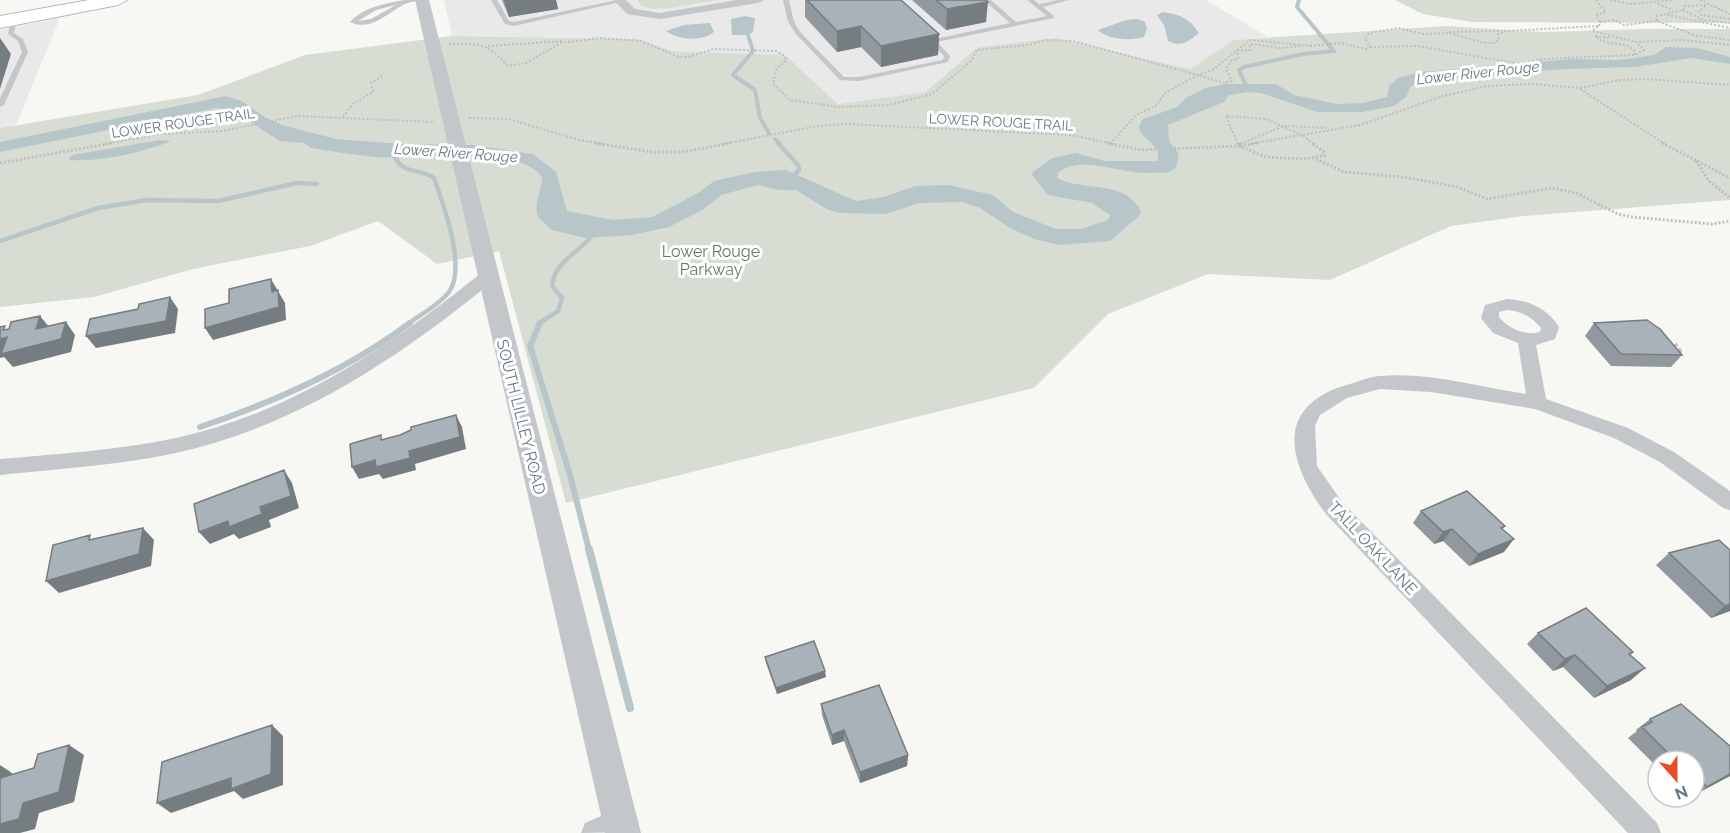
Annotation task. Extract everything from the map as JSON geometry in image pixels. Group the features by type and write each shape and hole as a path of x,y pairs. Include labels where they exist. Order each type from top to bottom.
{"main road":[{"path":"5,19 118,0"},
{"path":"0,4 12,4 15,8 5,19"}],"street":[{"name":"SOUTH LILLEY ROAD","path":"422,0 466,179 612,829"},
{"path":"620,1 631,12 660,16 758,0"},
{"path":"0,467 179,445 286,408 338,383 391,350 487,278"},
{"path":"1526,340 1537,403"},
{"name":"TALL OAK LANE","path":"1647,833 1334,508 1317,486 1307,466 1305,426 1312,411 1340,393 1380,382 1431,385 1537,403 1622,433 1667,457 1730,502"}],"lane":[{"path":"404,2 368,22 352,21 370,11 404,2 416,0"},
{"path":"494,0 507,23 514,24 620,1"},
{"path":"786,0 791,22 798,33 842,79 859,79 946,61 947,56 925,34"},
{"path":"987,0 1015,24"},
{"path":"932,41 1052,17 1030,0"},
{"path":"1038,6 1066,0"},
{"path":"0,105 25,52 21,40 11,34 5,19"}],"path":[{"path":"1596,0 1606,12 1596,15 1600,22 1599,26 1592,31 1636,42 1683,40 1730,45"},
{"path":"1610,0 1631,4 1672,0"},
{"path":"1700,0 1706,5 1730,14"},
{"path":"1657,3 1673,10 1683,10 1703,20 1730,25"},
{"path":"1683,10 1684,6 1706,5"},
{"path":"1706,5 1699,11 1701,15 1730,19"},
{"path":"1667,15 1673,10"},
{"path":"1657,21 1657,16 1667,15 1730,25"},
{"path":"1600,22 1614,20 1624,25 1657,21 1697,36 1730,40"},
{"path":"1370,47 1365,38 1372,32 1399,28 1414,30 1422,34 1599,26"},
{"path":"1448,33 1484,44 1494,43 1499,39 1498,34 1506,31"},
{"path":"1610,36 1595,36 1605,43 1624,43 1634,50 1634,55"},
{"path":"1237,51 1250,40 1280,48 1341,43 1362,49 1418,46 1520,64 1537,59 1634,55 1644,50 1636,42"},
{"path":"486,47 511,43 568,41"},
{"path":"1237,51 1250,50 1249,45 1278,41 1312,46"},
{"path":"1110,144 1135,115 1153,110 1162,102 1165,93 1198,75 1224,82 1232,81 1226,69 1232,60 1238,59 1237,51"},
{"path":"343,117 353,104 373,92 371,83 384,75"},
{"path":"1239,146 1360,124 1443,96 1488,86 1533,84 1580,88 1620,80 1645,79 1730,85"},
{"path":"1580,88 1620,118 1730,178"},
{"path":"1239,146 1226,116 1256,115 1302,135 1324,152 1324,156 1315,159"},
{"name":"LOWER ROUGE TRAIL","path":"0,163 162,134 238,128 281,118 343,117 441,122"},
{"name":"LOWER ROUGE TRAIL","path":"463,118 508,119 529,123 579,140 652,152 693,150 818,126 848,124 1071,135 1141,150 1239,146 1266,157 1315,159"},
{"path":"1239,146 1243,141 1284,126 1338,128"},
{"path":"1315,159 1344,172 1402,177 1458,187 1487,199 1510,193 1552,188 1576,193 1618,214 1632,217 1712,224 1730,222"},
{"path":"1696,160 1695,163 1708,181 1730,198"},
{"path":"1668,355 1679,353 1675,344"}],"shaded area":[{"path":"444,0 1206,0 1268,37 1234,40 1190,69 1056,38 978,47 925,92 838,104 785,55 673,51 638,39 452,36"},
{"path":"60,18 16,125 0,128 0,30"}],"green space":[{"path":"638,0 716,0 654,9 641,6"},
{"path":"1395,0 1730,0 1730,23 1472,22 1423,14"},
{"name":"Lower Rouge Parkway","path":"1446,26 1544,32 1730,29 1730,200 1524,216 1451,226 1330,280 1208,274 1108,314 1034,388 566,503 499,251 437,264 378,221 310,246 193,269 94,297 0,307 0,128 198,95 305,55 452,36 638,39 673,51 785,55 838,104 925,92 978,47 1056,38 1190,69 1234,40"}],"water":[{"path":"1163,12 1184,18 1199,33 1181,44 1168,41 1164,25 1157,15"},
{"path":"745,16 755,18 753,32 748,35 732,35 731,19"},
{"path":"1138,19 1145,22 1147,29 1144,37 1120,39 1098,30 1126,20"},
{"path":"710,23 714,32 703,37 683,38 666,31 684,25"},
{"name":"Lower River Rouge","path":"1666,47 1697,48 1730,57 1730,64 1691,58 1635,67 1566,69 1425,80 1410,87 1406,97 1394,106 1362,112 1317,112 1261,93 1248,92 1229,95 1224,102 1168,125 1169,141 1179,154 1176,168 1170,172 1138,173 1101,166 1077,165 1058,173 1057,178 1067,182 1125,194 1141,211 1139,216 1110,241 1059,245 1034,239 1010,228 980,208 963,202 920,203 886,214 840,213 828,210 796,190 779,190 758,185 721,195 703,210 669,227 632,235 585,238 552,230 538,217 537,207 542,177 530,167 490,157 376,157 311,148 304,143 280,141 233,111 217,108 0,152 0,142 226,96 242,101 263,116 282,125 336,139 401,144 473,145 533,154 556,172 567,211 613,220 652,217 698,193 714,181 755,172 786,170 856,201 884,197 915,186 948,185 993,195 1013,212 1056,229 1080,229 1108,220 1110,215 1092,203 1048,195 1032,175 1033,172 1052,158 1076,153 1105,161 1158,161 1158,150 1141,133 1139,126 1143,119 1177,107 1186,98 1205,88 1225,84 1276,84 1294,95 1337,104 1363,103 1387,97 1389,86 1398,78 1421,72 1570,59 1620,60 1654,55"},
{"path":"160,140 171,141 121,156 94,160 69,160 72,155"}],"building":[{"path":"807,0 901,0 939,34 881,46 861,26 837,31"},
{"path":"936,0 986,0 988,2 947,9"},
{"path":"271,279 272,292 278,290 279,307 205,328 205,309 229,303 229,289"},
{"path":"170,297 166,321 86,336 90,319 138,309 139,304"},
{"path":"40,316 36,329 66,322 61,339 1,354 7,337 0,339 0,327 5,326 3,330 9,329 11,322"},
{"path":"1647,320 1660,329 1682,355 1621,354 1594,323"},
{"path":"456,415 460,437 409,451 410,458 376,467 375,460 352,467 350,444 381,435 381,440 400,435 411,430 411,427"},
{"path":"284,470 291,496 260,507 262,514 229,527 228,521 199,532 194,504"},
{"path":"1467,491 1505,526 1501,528 1514,539 1478,554 1452,529 1443,532 1421,511"},
{"path":"143,528 139,554 46,581 53,545 90,535 89,540"},
{"path":"1719,540 1730,550 1730,604 1725,606 1669,553"},
{"path":"1586,608 1633,652 1629,654 1645,668 1607,686 1575,655 1565,659 1538,633"},
{"path":"814,641 825,671 776,688 765,657"},
{"path":"879,685 908,755 860,772 844,730 832,735 821,704"},
{"path":"1681,704 1730,746 1730,774 1707,787 1706,749 1664,749 1642,727 1652,722 1650,719"},
{"path":"272,725 271,774 231,789 231,778 157,803 162,762"},
{"path":"69,745 59,792 23,803 19,819 0,824 0,778 34,768 38,754"}],"waterway":[{"path":"1247,88 1239,70 1244,67 1303,54 1334,51 1297,7 1299,0"},
{"path":"748,35 753,51 733,75 755,90 760,118 769,133"},
{"path":"775,139 780,144"},
{"path":"778,143 798,165 799,170 790,180"},
{"name":"Lower River Rouge","path":"392,150 404,168 434,178 455,252 454,281 449,292 408,324"},
{"path":"0,241 98,208 147,200 218,201 297,183 317,184"},
{"path":"538,324 558,311 562,298 552,286 558,269 596,230"},
{"path":"200,427 256,407 310,383 361,356 410,323"},
{"path":"540,323 530,346 570,475 589,550"},
{"path":"589,549 630,708"}]}
